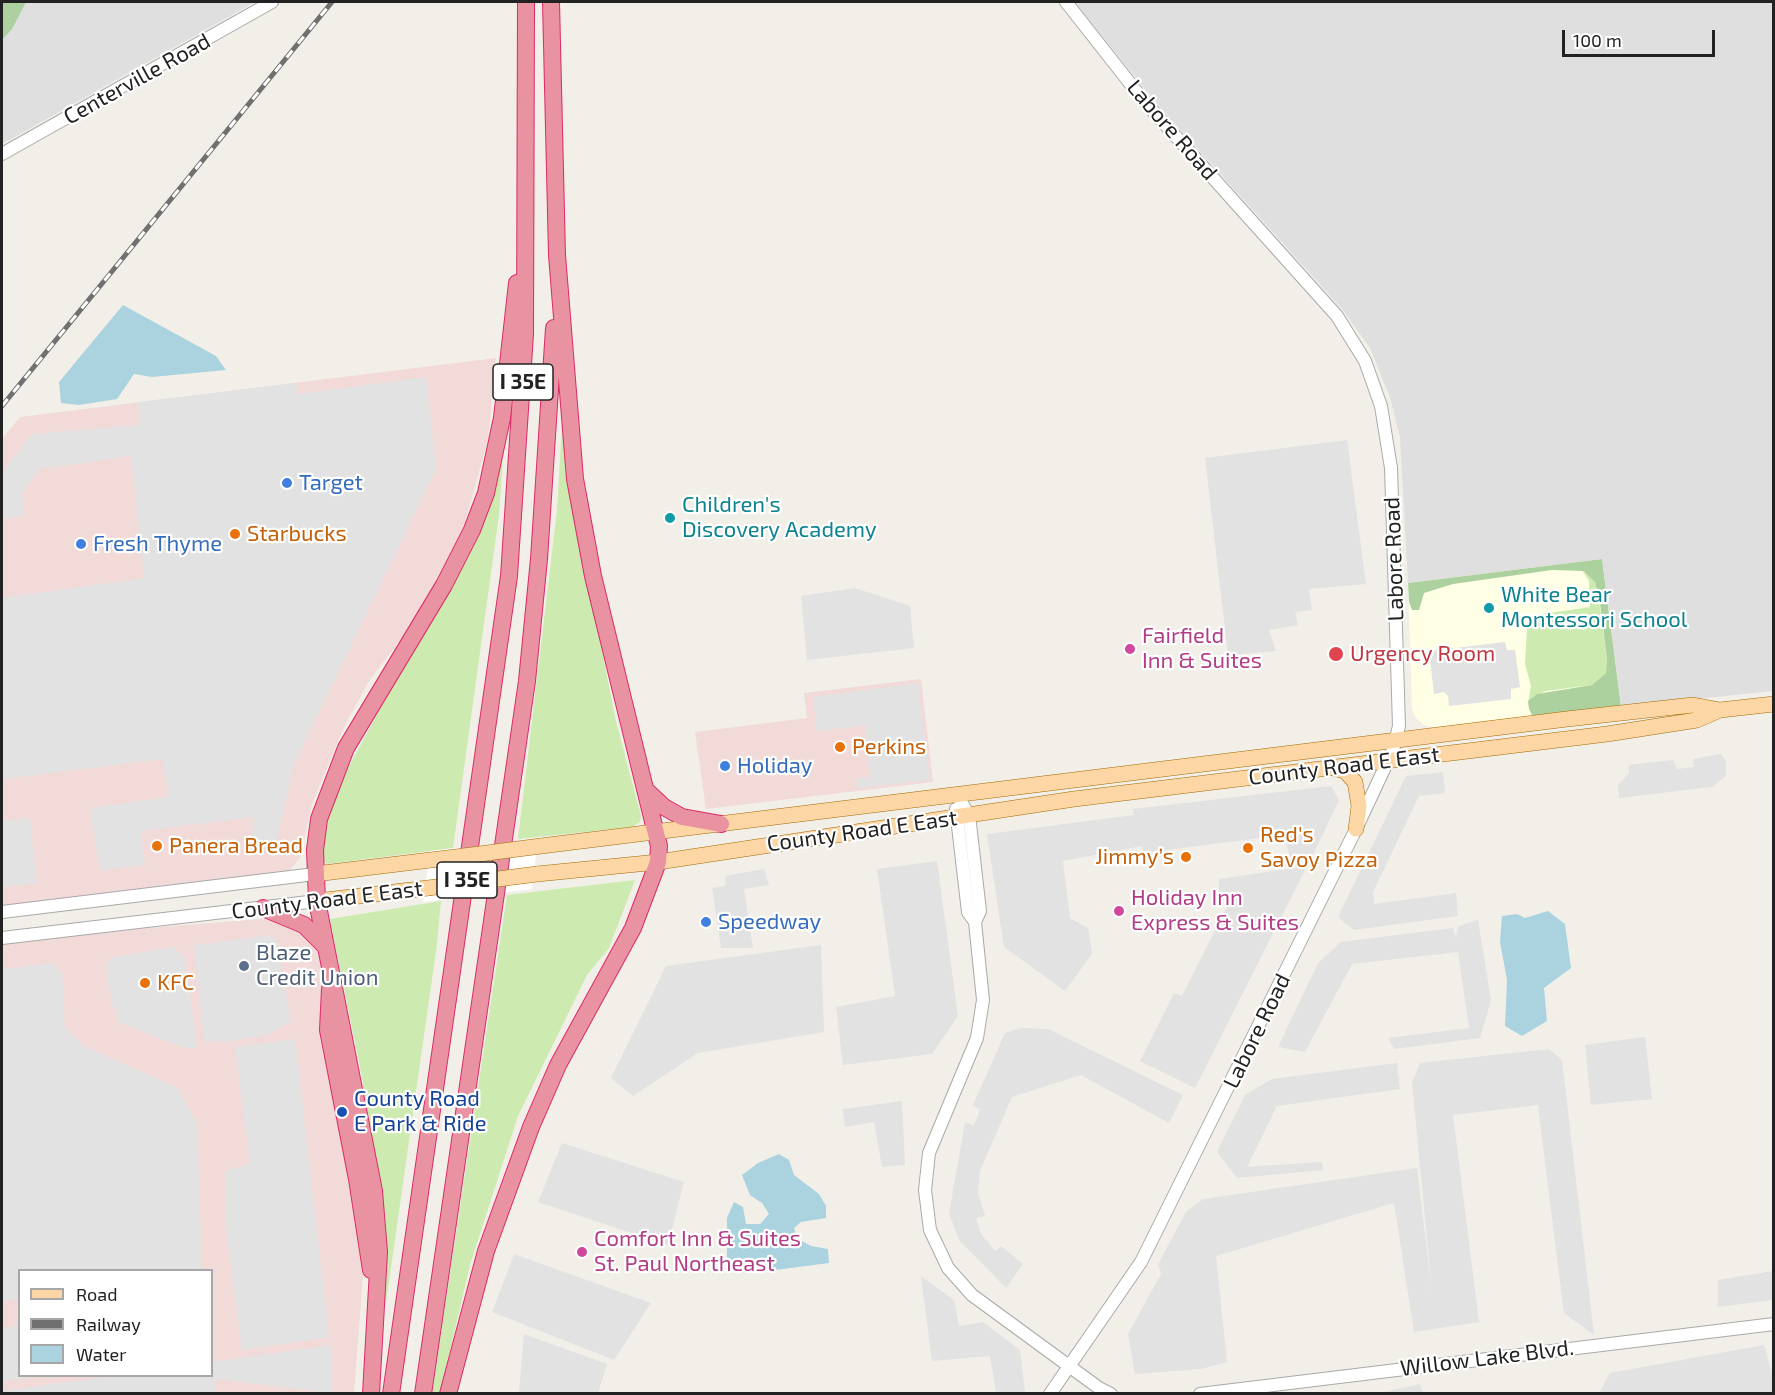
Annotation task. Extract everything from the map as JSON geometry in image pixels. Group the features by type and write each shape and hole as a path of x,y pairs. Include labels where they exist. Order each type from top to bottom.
{"highway":[{"name":"I 35E","path":"391,1394 509,576 523,382 527,187 526,2"},
{"name":"I 35E","path":"423,1394 527,681 543,504 557,255 551,2"},
{"path":"371,1394 380,1252 374,1191 317,901 315,850 319,819 337,766 444,585 472,530 486,493 502,418 527,187"},
{"path":"448,1394 486,1251 531,1127 558,1065 633,928 658,862 658,832 584,538 572,444 557,255"},
{"path":"648,792 664,807 682,817 721,824"},
{"path":"264,908 304,925 323,941 327,951"}],"main road":[{"name":"County Road E East","path":"315,874 1397,739 1693,705 1720,710 1773,704"},
{"name":"County Road E East","path":"317,901 537,874 658,862 1074,799 1697,720 1720,710"},
{"path":"1327,768 1343,770 1355,782 1359,806 1356,830"}],"street":[{"name":"Centerville Road","path":"2,154 272,2"},
{"name":"Labore Road","path":"1050,1394 1141,1262 1356,830 1397,739 1399,716 1391,468 1381,405 1365,361 1337,316 1144,101 1066,2"},
{"path":"957,795 980,911 975,922 982,980 981,1020 972,1052 929,1153 925,1190 926,1211 938,1251 958,1281 980,1301 1070,1367 1112,1394"},
{"name":"County Road E East","path":"2,912 315,874"},
{"name":"County Road E East","path":"2,938 317,901"},
{"name":"Willow Lake Blvd.","path":"1200,1394 1773,1324"}],"shaded area":[{"path":"2,2 255,2 2,144"},
{"path":"1075,2 1773,2 1773,691 1621,707 1602,559 1408,583 1400,438 1390,397 1370,348 1342,309 1151,97"},
{"path":"496,358 488,439 464,527 442,575 415,621 369,681 344,727 312,804 300,858 288,872 2,907 2,439 20,417"},
{"path":"426,377 436,469 294,764 275,848 252,840 254,817 141,831 145,865 100,870 90,808 168,797 163,759 2,779 2,598 144,578 131,456 39,469 22,493 24,516 2,519 2,473 32,434 139,425 138,402 296,383 298,394"},
{"path":"1347,440 1366,584 1309,589 1312,610 1295,612 1298,625 1269,630 1276,651 1228,655 1205,458"},
{"path":"1602,559 1621,707 1438,728 1424,725 1415,717 1412,708 1408,583"},
{"path":"855,588 910,606 914,648 807,660 801,596"},
{"path":"1505,642 1507,650 1515,650 1520,687 1511,689 1511,699 1449,706 1448,696 1444,692 1434,694 1429,651"},
{"path":"921,679 933,782 706,809 695,732 807,718 804,693"},
{"path":"918,683 930,780 858,788 856,778 870,777 865,725 817,731 813,697"},
{"path":"1721,754 1726,761 1726,776 1712,787 1619,798 1618,785 1629,773 1629,765 1673,760 1677,769 1694,767 1693,759"},
{"path":"1443,772 1445,793 1419,796 1373,892 1374,904 1456,893 1458,916 1354,930 1338,917 1406,776"},
{"path":"1331,786 1339,800 1311,859 1291,861 1284,835 1143,853 1142,846 1063,861 1070,918 1088,928 1092,954 1065,991 1004,947 987,834 1134,815 1133,809"},
{"path":"30,818 37,883 2,887 2,821"},
{"path":"937,861 958,1016 932,1054 843,1065 836,1007 895,996 877,869"},
{"path":"1307,866 1195,1088 1140,1061 1174,993 1182,996 1231,899 1219,896 1219,879"},
{"path":"764,869 769,885 744,889 753,948 721,948 712,888 725,886 726,876"},
{"path":"272,918 296,928 318,948 321,960 326,996 320,1039 365,1250 354,1393 2,1394 2,940"},
{"path":"1478,920 1491,1000 1480,1038 1394,1049 1388,1038 1469,1028 1458,952 1352,964 1305,1052 1278,1047 1318,963 1341,942 1453,928 1456,937 1459,926"},
{"path":"273,935 277,942 291,1021 267,1035 223,1042 204,1041 194,945"},
{"path":"821,945 824,1032 698,1053 633,1096 611,1078 666,966"},
{"path":"174,947 185,959 197,1048 185,1048 118,1022 117,1010 113,1008 105,964 113,957"},
{"path":"54,963 62,973 65,1027 83,1046 178,1088 197,1124 202,1269 18,1269 18,1299 2,1301 2,969"},
{"path":"1021,1028 1048,1029 1183,1095 1169,1123 1081,1075 1012,1097 980,1171 978,1193 985,1216 976,1218 981,1234 995,1251 1001,1246 1023,1264 1006,1288 959,1240 949,1213 965,1123 974,1125 980,1110 973,1105 1005,1033"},
{"path":"1645,1037 1652,1099 1591,1105 1585,1045"},
{"path":"295,1039 329,1337 242,1350 225,1221 226,1171 250,1163 235,1047"},
{"path":"1549,1049 1562,1060 1594,1335 1564,1313 1538,1105 1453,1115 1479,1322 1414,1332 1394,1203 1216,1256 1227,1362 1201,1369 1135,1374 1128,1334 1161,1274 1158,1264 1186,1212 1203,1199 1417,1168 1432,1291 1412,1083 1420,1063"},
{"path":"1397,1063 1400,1089 1277,1106 1247,1167 1322,1162 1323,1170 1237,1178 1217,1152 1245,1095 1272,1079"},
{"path":"902,1101 905,1165 882,1167 874,1122 845,1127 843,1109"},
{"path":"562,1143 684,1182 668,1245 538,1202"},
{"path":"514,1254 651,1303 614,1360 492,1312"},
{"path":"1773,1271 1773,1300 1718,1307 1718,1280"},
{"path":"921,1276 954,1300 959,1326 983,1322 1020,1350 1025,1393 996,1393 990,1356 932,1361"},
{"path":"18,1326 18,1377 32,1378 2,1381 2,1328"},
{"path":"524,1334 607,1364 598,1393 519,1393"},
{"path":"331,1345 331,1393 216,1379 215,1393 2,1393 2,1391 106,1377 213,1377 213,1362"},
{"path":"1764,1345 1773,1376 1773,1393 1599,1393 1610,1373"},
{"path":"1420,1384 1423,1393 1379,1393"}],"green space":[{"path":"2,2 26,2 12,29 2,40"},
{"path":"562,425 575,517 616,721 641,816 640,822 632,827 518,839 557,510"},
{"path":"503,459 499,515 453,848 327,864 322,860 324,832 336,790 485,516"},
{"path":"1602,559 1621,707 1538,716 1532,715 1529,709 1528,701 1537,694 1592,685 1606,673 1607,659 1599,596 1595,582 1584,571 1552,570 1453,584 1424,593 1419,610 1412,610 1409,602 1408,583"},
{"path":"1582,570 1592,576 1597,586 1607,659 1606,673 1592,685 1546,691 1534,696 1528,703 1531,686 1525,664 1527,629 1534,619 1543,614 1590,607 1589,581"},
{"path":"635,880 609,948 587,975 518,1116 470,1265 440,1393 432,1394 507,895"},
{"path":"441,901 437,944 386,1303 383,1306 378,1198 362,1077 330,919"}],"water":[{"path":"123,305 216,356 226,370 152,377 134,374 117,399 79,405 61,403 59,382"},
{"path":"1548,911 1565,924 1571,968 1544,988 1547,1021 1522,1036 1505,1026 1507,980 1500,942 1502,916 1517,914 1525,918"},
{"path":"779,1154 789,1160 794,1175 819,1194 826,1206 826,1218 801,1222 794,1228 798,1239 811,1246 828,1249 829,1263 752,1273 735,1272 727,1257 727,1218 734,1202 743,1207 746,1224 760,1224 769,1214 762,1203 750,1195 742,1175 758,1163"}],"pier":[{"path":"538,839 532,889 423,902 430,851"}],"railway":[{"path":"2,406 332,2"}],"place":[{"name":"Target","path":"287,483"},
{"name":"Children's Discovery Academy","path":"670,518"},
{"name":"Starbucks","path":"235,534"},
{"name":"Fresh Thyme","path":"81,544"},
{"name":"White Bear Montessori School","path":"1489,608"},
{"name":"Fairfield Inn & Suites","path":"1130,649"},
{"name":"Urgency Room","path":"1336,654"},
{"name":"Perkins","path":"840,747"},
{"name":"Holiday","path":"725,766"},
{"name":"Panera Bread","path":"157,846"},
{"name":"Red's Savoy Pizza","path":"1248,848"},
{"name":"Jimmy’s","path":"1186,857"},
{"name":"Holiday Inn Express & Suites","path":"1119,911"},
{"name":"Speedway","path":"706,922"},
{"name":"Blaze Credit Union","path":"244,966"},
{"name":"KFC","path":"145,983"},
{"name":"County Road E Park & Ride","path":"342,1112"},
{"name":"Comfort Inn & Suites St. Paul Northeast","path":"582,1252"}]}
